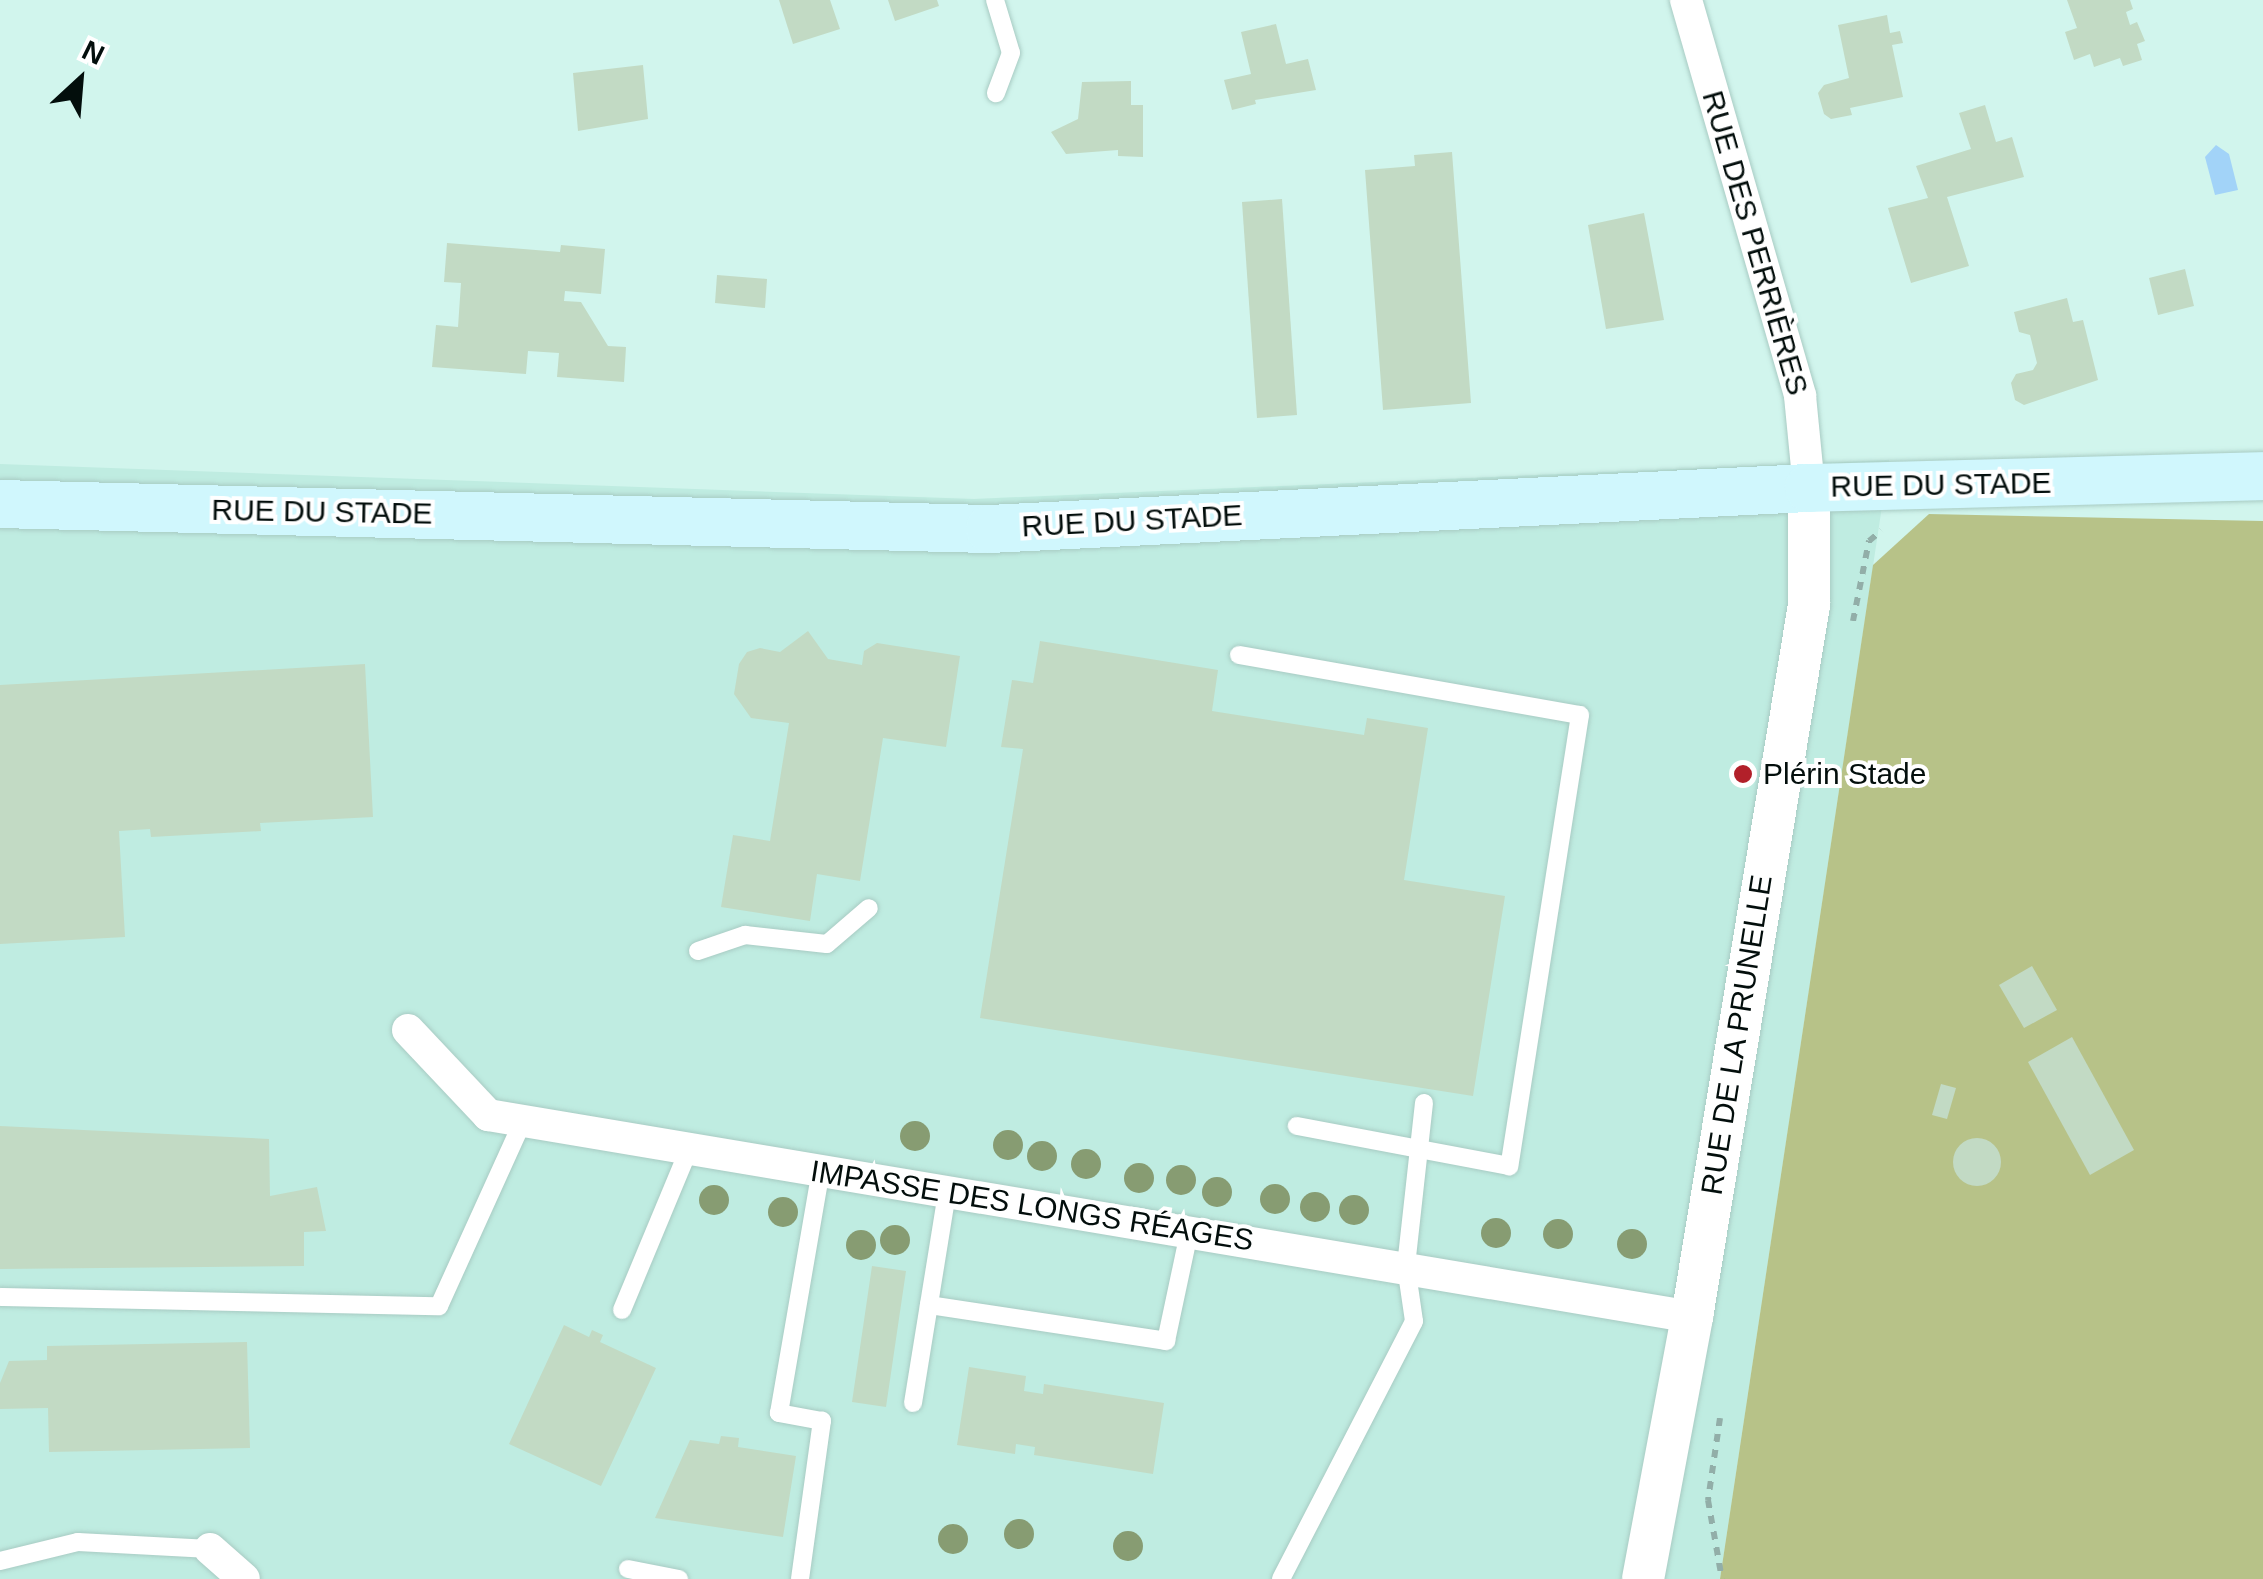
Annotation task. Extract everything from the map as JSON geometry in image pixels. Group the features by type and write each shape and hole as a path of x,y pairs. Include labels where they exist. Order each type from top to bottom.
{"main road":[{"name":"RUE DU STADE","path":"0,504 990,529 1809,488 2263,476"}],"street":[{"name":"RUE DES PERRIÈRES","path":"1686,0 1800,396 1809,488"},
{"name":"RUE DE LA PRUNELLE","path":"1643,1579 1692,1317 1808,605 1809,488"},
{"name":"IMPASSE DES LONGS RÉAGES","path":"408,1030 488,1115 1692,1317"},
{"path":"210,1549 244,1579"}],"lane":[{"path":"994,0 1011,52 996,93"},
{"path":"1239,655 1580,715 1509,1166 1296,1126"},
{"path":"698,952 745,936 827,944 869,908"},
{"path":"1282,1579 1414,1321 1406,1266 1424,1103"},
{"path":"0,1297 440,1306 523,1121"},
{"path":"622,1310 688,1149"},
{"path":"800,1579 822,1421 778,1413 820,1171"},
{"path":"913,1402 946,1192"},
{"path":"928,1305 1166,1342 1190,1233"},
{"path":"0,1561 78,1542 210,1549"},
{"path":"628,1569 678,1579"}],"shaded area":[{"path":"1889,460 1720,1579 0,1579 0,464 974,499"}],"green space":[{"path":"1929,514 2263,521 2263,1579 1720,1579 1873,565"}],"water":[{"path":"2216,145 2229,154 2238,190 2215,195 2205,157"}],"building":[{"path":"779,0 830,0 840,29 793,44"},
{"path":"888,0 937,0 939,6 895,21"},
{"path":"2067,0 2130,0 2133,9 2126,12 2130,25 2137,22 2145,41 2137,44 2142,60 2123,66 2120,58 2094,67 2090,54 2074,60 2065,32 2077,28"},
{"path":"1887,15 1890,33 1900,31 1903,43 1892,45 1903,97 1850,108 1852,115 1831,119 1824,114 1818,93 1824,85 1849,78 1838,25"},
{"path":"1276,24 1286,64 1308,59 1316,90 1255,100 1256,104 1232,110 1224,80 1251,74 1241,32"},
{"path":"643,65 648,119 578,131 573,73"},
{"path":"1131,81 1131,105 1143,105 1143,157 1118,156 1118,150 1066,154 1051,132 1078,119 1082,82"},
{"path":"1985,105 1996,142 2012,137 2024,177 1947,197 1969,266 1911,283 1888,208 1928,198 1916,166 1971,149 1959,113"},
{"path":"1452,152 1471,403 1383,410 1365,170 1415,166 1414,155"},
{"path":"1282,199 1297,415 1257,418 1242,202"},
{"path":"1644,213 1664,320 1606,329 1588,225"},
{"path":"447,243 560,252 561,245 605,249 601,294 565,291 564,301 581,302 608,346 626,347 624,382 557,377 559,353 528,351 526,374 432,367 436,325 458,327 461,283 444,282"},
{"path":"2185,269 2194,306 2158,315 2149,278"},
{"path":"717,275 767,279 765,308 715,303"},
{"path":"2067,298 2073,322 2083,320 2098,380 2024,405 2015,400 2011,383 2016,374 2033,370 2037,363 2030,335 2019,332 2014,312"},
{"path":"808,631 828,659 862,665 864,651 877,643 960,656 946,747 883,738 860,881 817,874 810,921 721,907 733,835 770,841 789,723 751,718 734,694 739,664 747,652 760,648 780,652"},
{"path":"1040,641 1218,670 1212,711 1364,735 1367,718 1428,728 1404,880 1505,896 1473,1096 980,1018 1023,749 1001,747 1012,680 1033,683"},
{"path":"365,664 373,817 260,823 261,831 151,837 150,829 119,831 125,937 0,944 0,685"},
{"path":"2032,966 2057,1010 2024,1028 1999,985"},
{"path":"2072,1037 2134,1150 2090,1175 2028,1062"},
{"path":"1941,1084 1956,1088 1947,1119 1932,1115"},
{"path":"0,1126 269,1139 270,1196 317,1187 326,1231 304,1232 304,1266 0,1269"},
{"path":"1977,1138 1994,1145 2001,1162 1994,1179 1977,1186 1960,1179 1953,1162 1960,1145"},
{"path":"872,1266 906,1271 886,1407 852,1402"},
{"path":"564,1325 589,1337 592,1330 603,1335 600,1342 656,1368 601,1486 509,1444"},
{"path":"247,1342 250,1448 49,1452 48,1408 0,1409 0,1383 9,1361 47,1360 47,1346"},
{"path":"969,1367 1026,1376 1024,1391 1043,1394 1044,1384 1164,1403 1153,1474 1034,1455 1035,1447 1016,1444 1015,1454 957,1445"},
{"path":"721,1436 739,1438 738,1447 796,1456 783,1537 655,1518 690,1440 719,1444"}],"place":[{"name":"Plérin Stade","path":"1743,774"}]}
